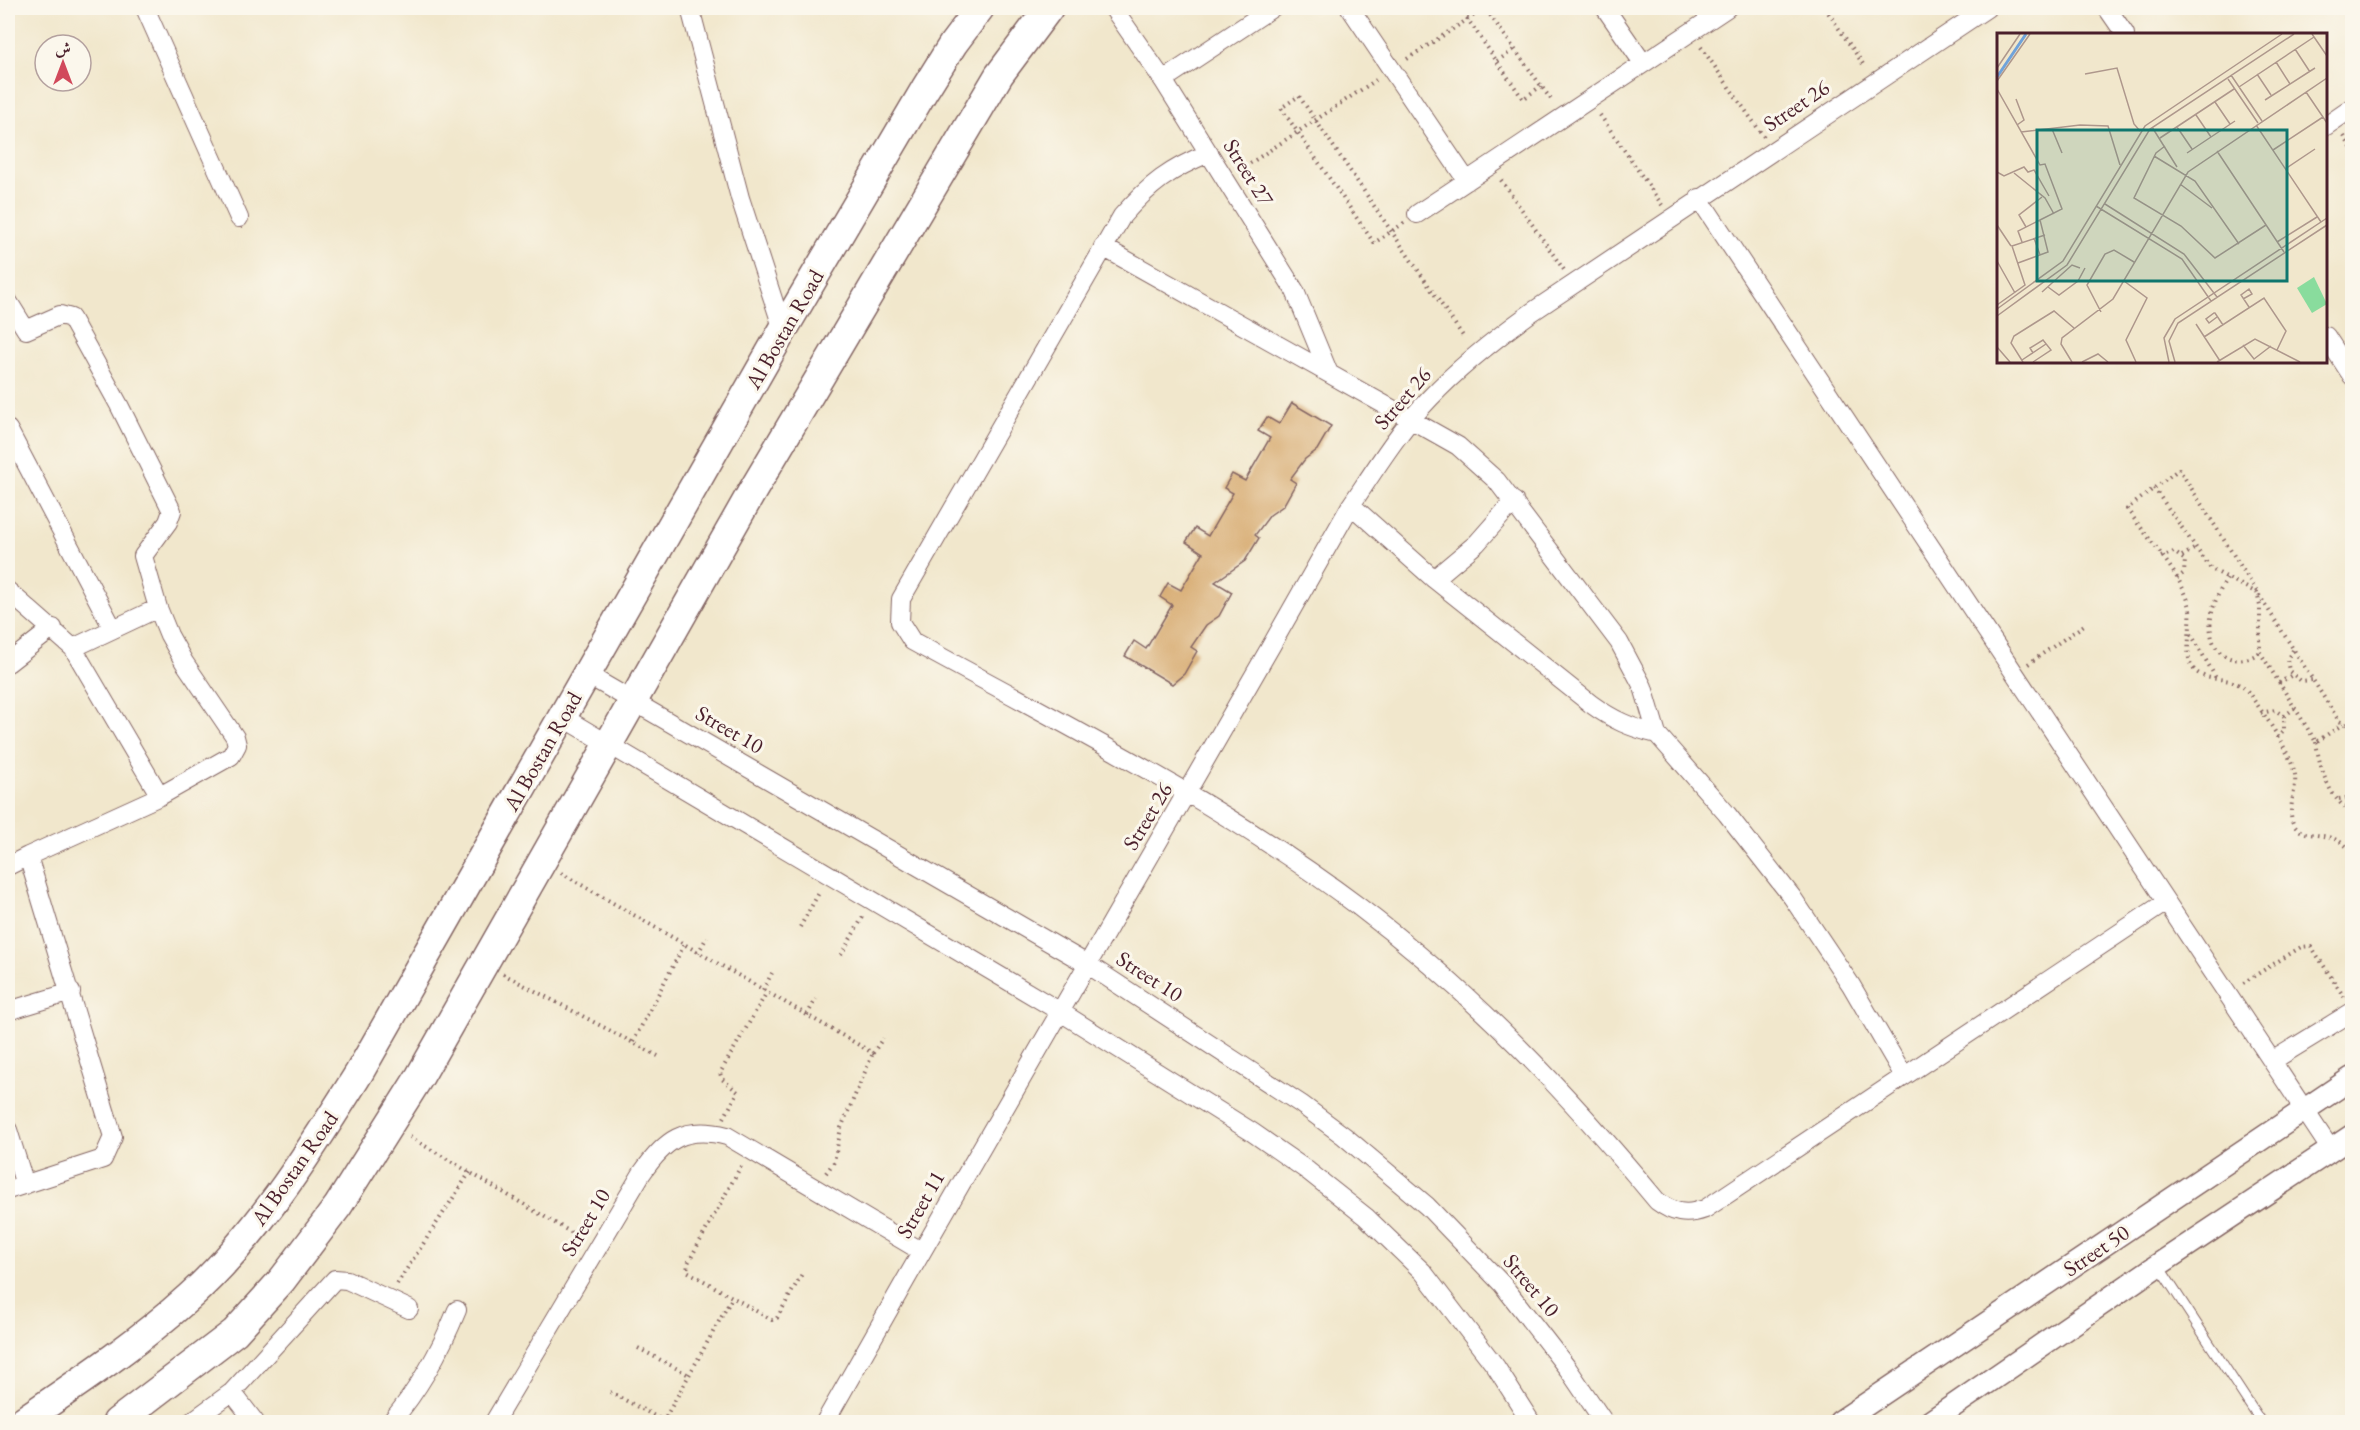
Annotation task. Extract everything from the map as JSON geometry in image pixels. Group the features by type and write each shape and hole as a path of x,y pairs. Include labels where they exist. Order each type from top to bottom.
{"main road":[{"path":"117,1422 217,1346 262,1304 314,1240 389,1124 484,964 753,489 999,75 1049,8"},
{"name":"Al Bostan Road","path":"21,1422 108,1363 190,1297 246,1236 313,1144 359,1073 783,330 925,89 976,9"}],"street":[{"path":"145,8 239,218"},
{"path":"690,8 740,198 783,330"},
{"name":"Street 27","path":"1113,8 1209,153 1295,291 1328,371"},
{"path":"1162,80 1272,8"},
{"path":"1350,8 1467,181"},
{"path":"1605,8 1643,63"},
{"path":"1418,214 1727,8"},
{"name":"Street 26","path":"1059,1011 1188,794 1351,505 1429,399 1476,354 1573,284 1772,149 1987,8"},
{"path":"2107,8 2124,33"},
{"path":"2327,125 2352,108"},
{"path":"1209,153 1175,167 1146,188 1122,216 1103,247 901,600 900,622 912,641 1188,794 1323,881 1425,959 1548,1075 1657,1201 1667,1209 1679,1213 1692,1213 1705,1209 2166,902"},
{"path":"1699,198 2331,1150"},
{"path":"1103,247 1328,371 1458,446 1478,462 1514,501 1619,642 1643,687 1657,734 1727,814 1792,897 1851,985 1905,1076"},
{"path":"8,301 26,330 60,315 66,315 74,320 169,504 171,515 168,522 143,556 158,608 184,662 235,737 237,745 231,756 160,796 8,866"},
{"path":"2327,339 2351,371"},
{"path":"8,429 113,629"},
{"path":"1434,579 1478,543 1514,501"},
{"path":"1351,505 1434,579 1612,719 1633,729 1657,734"},
{"path":"8,591 73,648 160,796"},
{"path":"73,648 158,608"},
{"path":"8,663 52,628"},
{"name":"Street 10","path":"586,674 1087,964 1301,1104 1386,1170 1427,1206 1502,1284 1568,1369 1604,1422"},
{"path":"561,716 1059,1011 1252,1132 1308,1171 1366,1217 1423,1272 1449,1302 1496,1367 1531,1422"},
{"path":"8,1130 16,1187 103,1159 113,1137 28,856"},
{"path":"8,1011 71,992"},
{"path":"2272,1061 2349,1006"},
{"name":"Street 11","path":"825,1422 1059,1011"},
{"name":"Street 50","path":"1840,1422 2352,1078"},
{"name":"Street 10","path":"494,1422 642,1173 664,1146 687,1133 715,1133 726,1136 921,1251"},
{"path":"1930,1422 2158,1265 2352,1136"},
{"path":"191,1422 232,1392 332,1281 343,1279 409,1309"},
{"path":"391,1422 413,1395 439,1354 457,1310"},
{"path":"232,1392 255,1422"}],"lane":[{"path":"2158,1265 2259,1419"}],"path":[{"path":"1460,8 1523,99 1541,86"},
{"path":"1226,180 1485,8 1563,117"},
{"path":"1825,8 1875,81"},
{"path":"1690,32 1772,149"},
{"path":"1497,61 1515,49"},
{"path":"1418,214 1391,231 1374,243 1281,108 1299,96 1391,231 1476,354"},
{"path":"1589,99 1671,217"},
{"path":"1491,165 1573,284"},
{"path":"2352,727 2343,724 2312,680 2179,469 2127,509 2176,579 2189,603 2188,652 2192,667 2204,677 2230,680 2247,691 2290,759 2295,774 2291,812 2294,825 2305,834 2331,836 2342,842 2352,853"},
{"path":"2154,488 2211,569 2257,593"},
{"path":"2182,556 2196,548"},
{"path":"2161,557 2174,552 2182,556"},
{"path":"2176,579 2185,569 2182,556"},
{"path":"2227,579 2212,615 2211,635 2214,644 2220,653 2236,661 2253,658 2260,652"},
{"path":"2257,593 2260,606 2260,652 2316,742 2320,767 2338,799 2352,813"},
{"path":"2014,674 2087,623"},
{"path":"2190,633 2216,678"},
{"path":"2293,650 2287,659 2292,675 2301,681 2312,680"},
{"path":"2279,683 2292,675"},
{"path":"2284,716 2295,708"},
{"path":"2261,713 2276,710 2284,716"},
{"path":"2277,738 2284,731 2284,716"},
{"path":"2316,742 2343,724"},
{"path":"2338,799 2352,797"},
{"path":"542,862 873,1053"},
{"path":"800,927 829,875"},
{"path":"841,955 873,901"},
{"path":"698,952 706,937"},
{"path":"633,1042 684,945"},
{"path":"2227,993 2307,946 2315,950 2349,1006"},
{"path":"484,964 658,1056"},
{"path":"715,1133 738,1092 722,1079 720,1072 765,991 772,973"},
{"path":"807,1015 816,999"},
{"path":"815,1188 834,1162 841,1128 873,1053 883,1038"},
{"path":"389,1124 597,1248"},
{"path":"750,1150 687,1266 690,1275 774,1320 802,1274"},
{"path":"387,1299 470,1172"},
{"path":"610,1392 663,1422 732,1298"},
{"path":"638,1348 689,1375"}],"building":[{"path":"1292,403 1331,426 1317,450 1305,459 1290,479 1296,483 1283,506 1270,515 1255,535 1259,538 1245,561 1215,582 1232,592 1219,616 1206,625 1191,647 1197,651 1184,674 1172,684 1125,656 1134,641 1146,649 1172,605 1160,597 1168,583 1181,590 1203,553 1186,542 1195,528 1208,536 1233,493 1224,488 1232,474 1245,481 1270,438 1258,431 1267,417 1279,424"}]}
